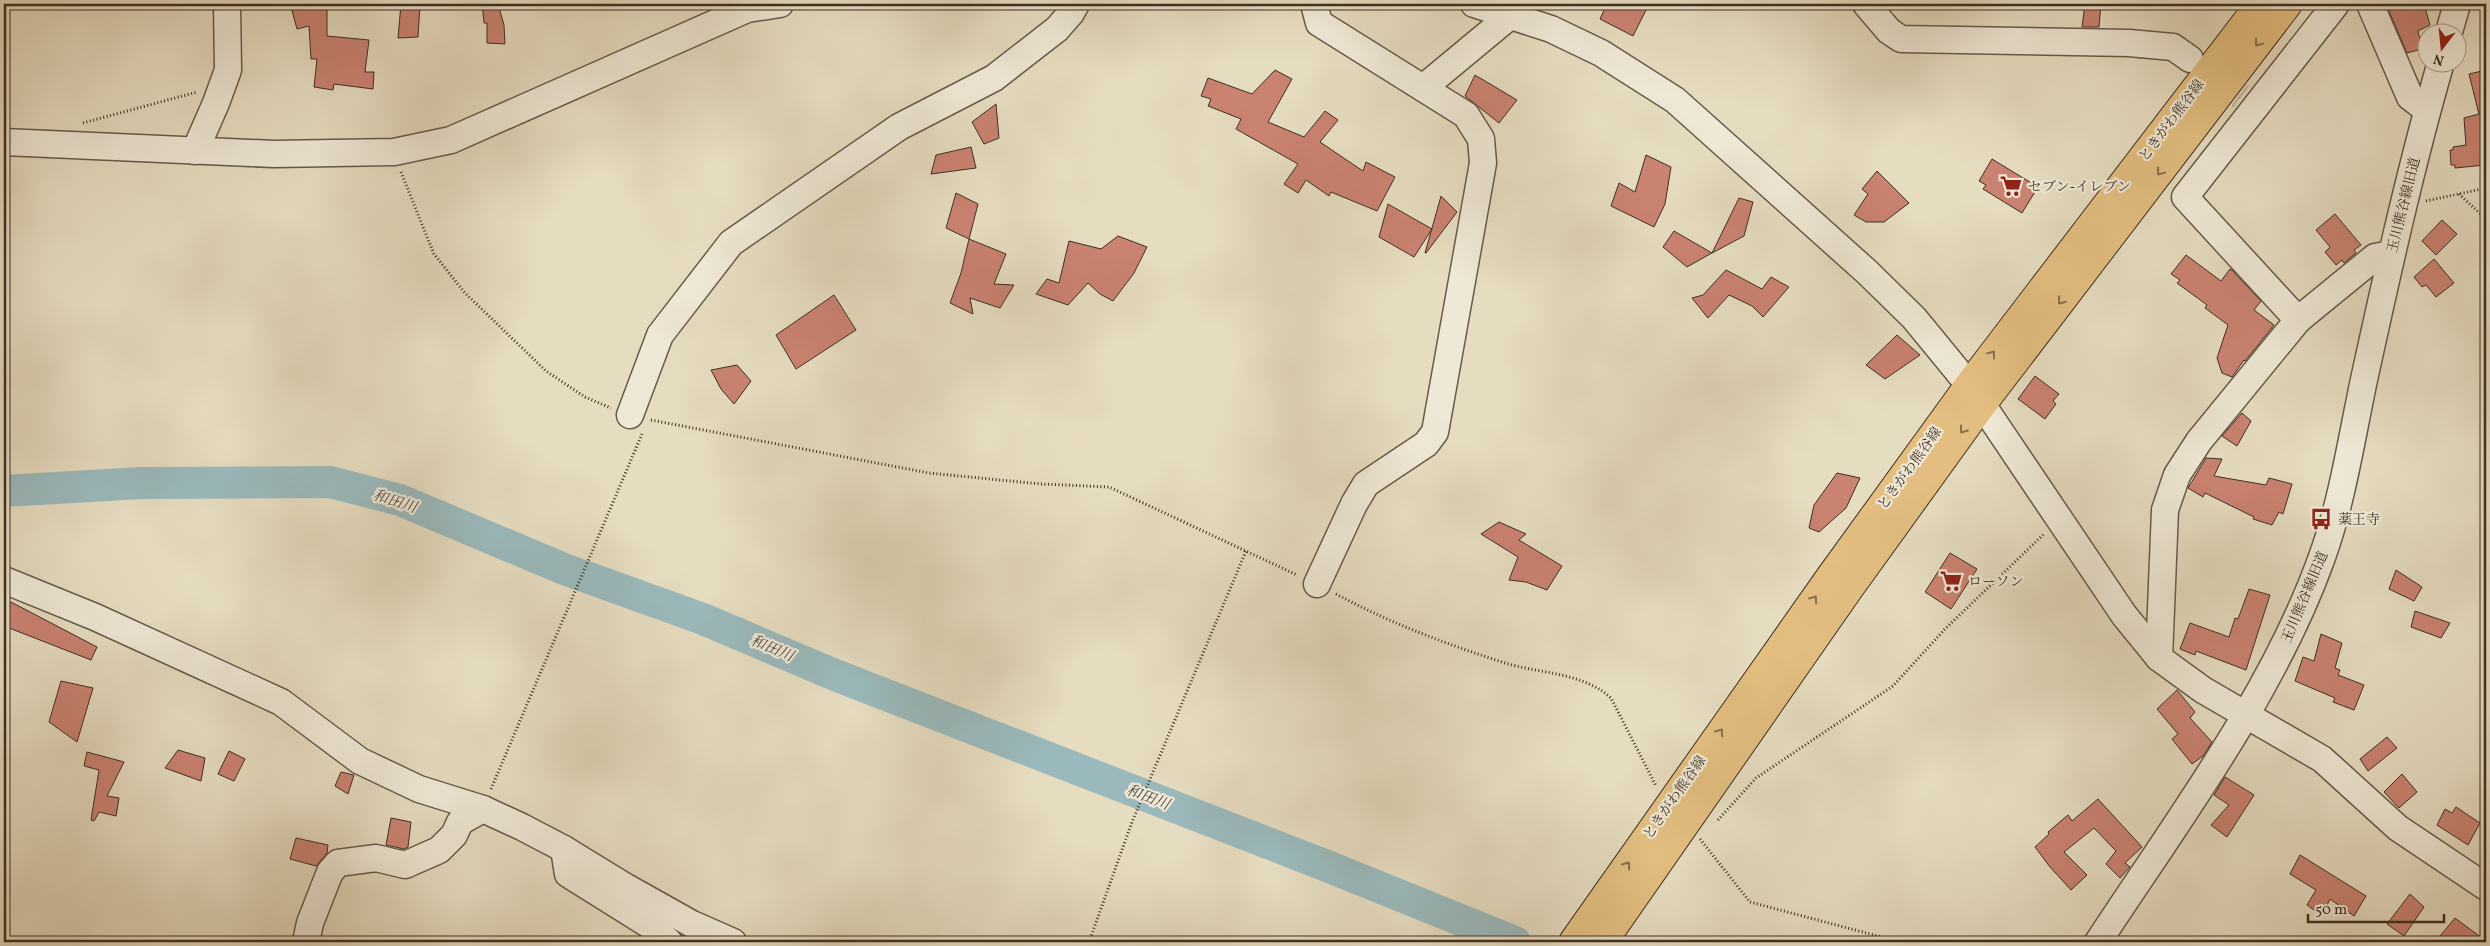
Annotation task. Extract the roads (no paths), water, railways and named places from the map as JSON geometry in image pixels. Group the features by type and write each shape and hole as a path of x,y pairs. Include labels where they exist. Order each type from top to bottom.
{"main road":[{"name":"ときがわ熊谷線","path":"1573,942 1611,909 1695,825 1975,395 2260,4"},
{"name":"ときがわ熊谷線","path":"1975,395 2288,4"},
{"name":"ときがわ熊谷線","path":"1603,942 1611,909"}],"street":[{"path":"195,151 228,70 227,4"},
{"path":"4,142 274,154 394,152 451,140 746,6 780,4"},
{"path":"639,417 660,335 731,243 899,127 994,78 1057,29 1076,4"},
{"path":"1314,4 1319,23 1466,116 1481,139 1483,163 1435,432 1426,444 1366,484 1354,504 1317,584"},
{"path":"1474,4 1521,12 1601,53 1675,100 1867,272 1914,318 1975,395 2124,615 2160,658 2203,690 2322,759 2398,828 2486,887"},
{"path":"1866,4 1890,32 1901,39 2129,42 2173,47 2190,59"},
{"path":"2298,320 2185,197 2248,102 2336,4"},
{"path":"2370,4 2410,97 2427,110"},
{"path":"2452,22 2457,4"},
{"path":"1422,88 1521,12"},
{"name":"玉川熊谷線旧道","path":"2098,942 2246,716 2302,608 2323,556 2336,507 2391,254 2437,72"},
{"path":"2160,658 2165,510 2177,475 2199,441 2298,320 2375,257 2391,254"},
{"path":"4,580 95,617 281,702 368,765 419,789 483,808 564,849 667,910 732,942"},
{"path":"306,942 310,923 330,872 338,863 376,858 405,865 439,850 454,835 460,822 483,808"},
{"path":"564,849 568,874 651,926 669,942"}],"waterway":[{"name":"和田川","path":"4,491 142,483 330,482 400,500 564,569 703,619 835,675 1327,866 1515,942"}],"tunnel":[{"path":"2208,72 2241,97"}],"place":[{"name":"セブン-イレブン","path":"2011,186"},
{"name":"薬王寺","path":"2321,519"},
{"name":"ローソン","path":"1951,581"}]}
